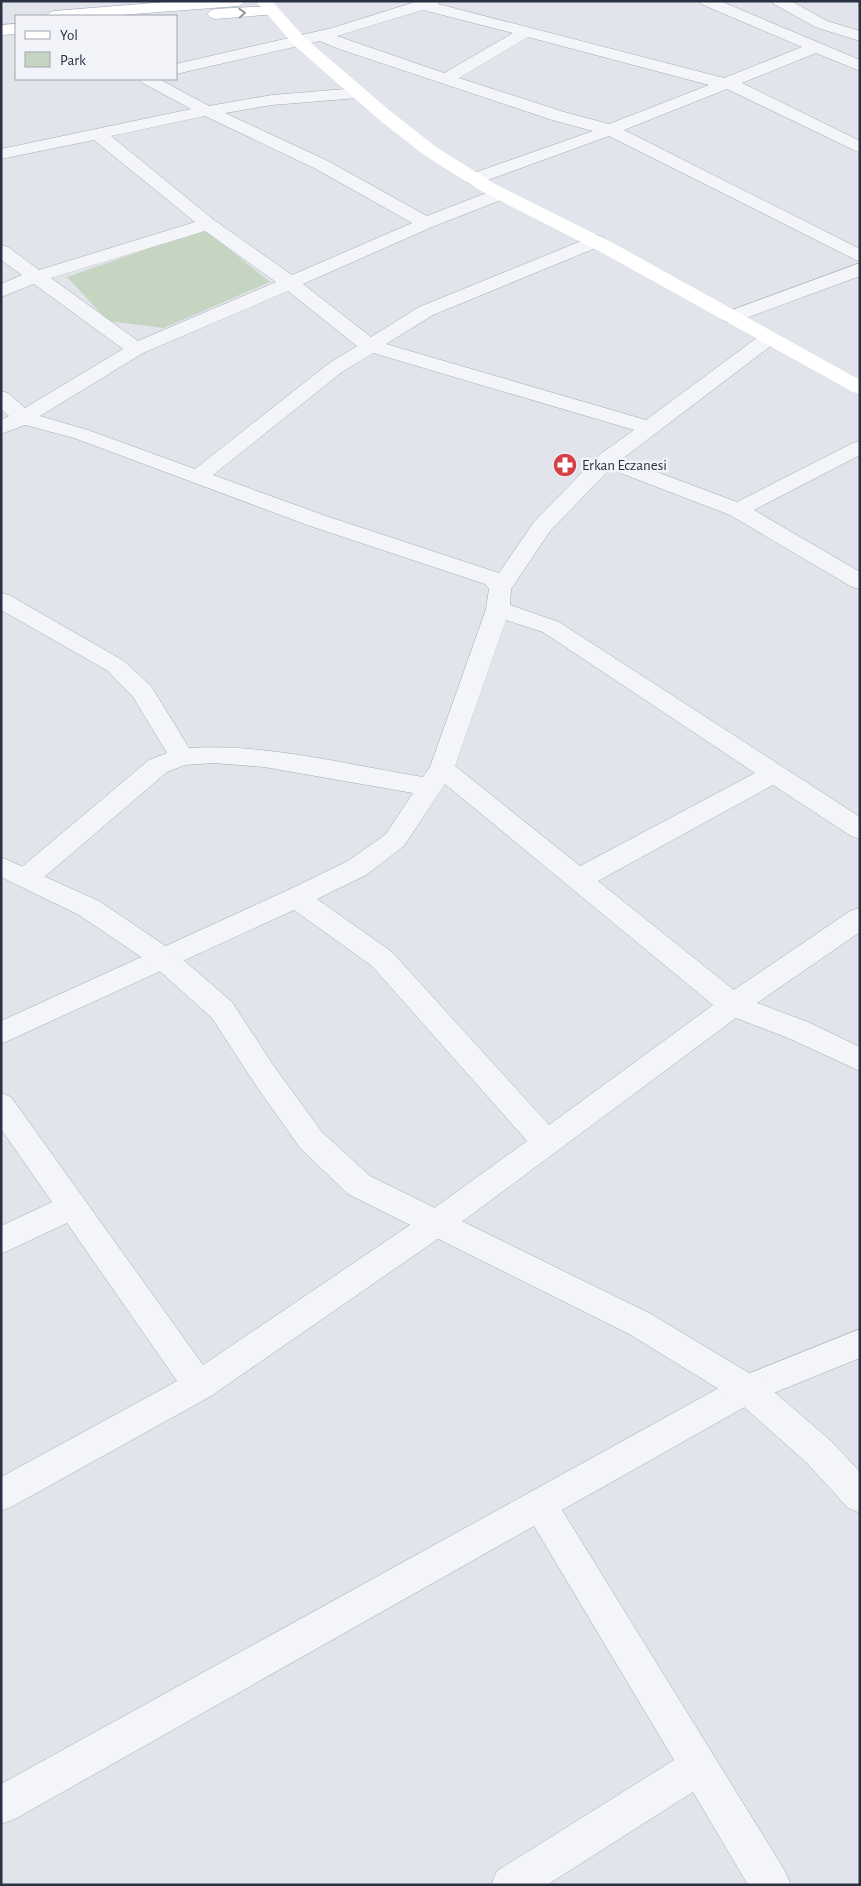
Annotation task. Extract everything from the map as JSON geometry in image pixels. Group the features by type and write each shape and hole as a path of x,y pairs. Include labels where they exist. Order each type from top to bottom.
{"main road":[{"path":"60,15 115,6 238,1"},
{"path":"178,17 268,6 299,42 430,151 500,194 596,241 860,388"},
{"path":"1,20 15,19"},
{"path":"1,30 15,28"}],"street":[{"path":"706,1 860,66"},
{"path":"779,1 821,24 860,36"},
{"path":"178,69 299,42 416,5 726,84 768,101 860,148"},
{"path":"446,79 526,32"},
{"path":"321,35 345,46 558,116 610,130 860,256"},
{"path":"474,179 610,130 815,48"},
{"path":"833,56 860,51"},
{"path":"149,80 322,165 426,223"},
{"path":"1,154 207,110 272,100 358,93"},
{"path":"98,134 208,224 290,283 370,346 650,428"},
{"path":"1,428 23,418 136,349 426,223 500,194"},
{"path":"1,291 35,277 208,224"},
{"path":"198,477 335,368 426,311 596,241"},
{"path":"1,251 136,349"},
{"path":"731,317 860,269"},
{"path":"1,1034 357,868 395,840 437,777 499,599 542,527 608,460 769,338"},
{"path":"1,397 23,418 81,434 318,521 494,578 499,599 551,627 860,830"},
{"path":"738,510 860,447"},
{"path":"608,460 738,510 860,582"},
{"path":"1,600 116,666 142,692 182,758"},
{"path":"860,1060 798,1030 733,1005 579,879 437,777 264,758 212,755 182,758 158,766 14,872 90,908 162,958 222,1010 311,1140 359,1185 640,1324 747,1389 819,1452 860,1497"},
{"path":"579,879 775,773"},
{"path":"296,898 382,959 547,1143"},
{"path":"1,1496 198,1386 437,1223 733,1005 860,918"},
{"path":"1,1106 198,1386"},
{"path":"1,1241 72,1206"},
{"path":"1,1805 747,1389 860,1343"},
{"path":"540,1505 771,1885"},
{"path":"511,1885 699,1766"}],"green space":[{"path":"204,229 270,282 164,328 108,321 67,277"}],"place":[{"name":"Erkan Eczanesi","path":"565,465"}]}
